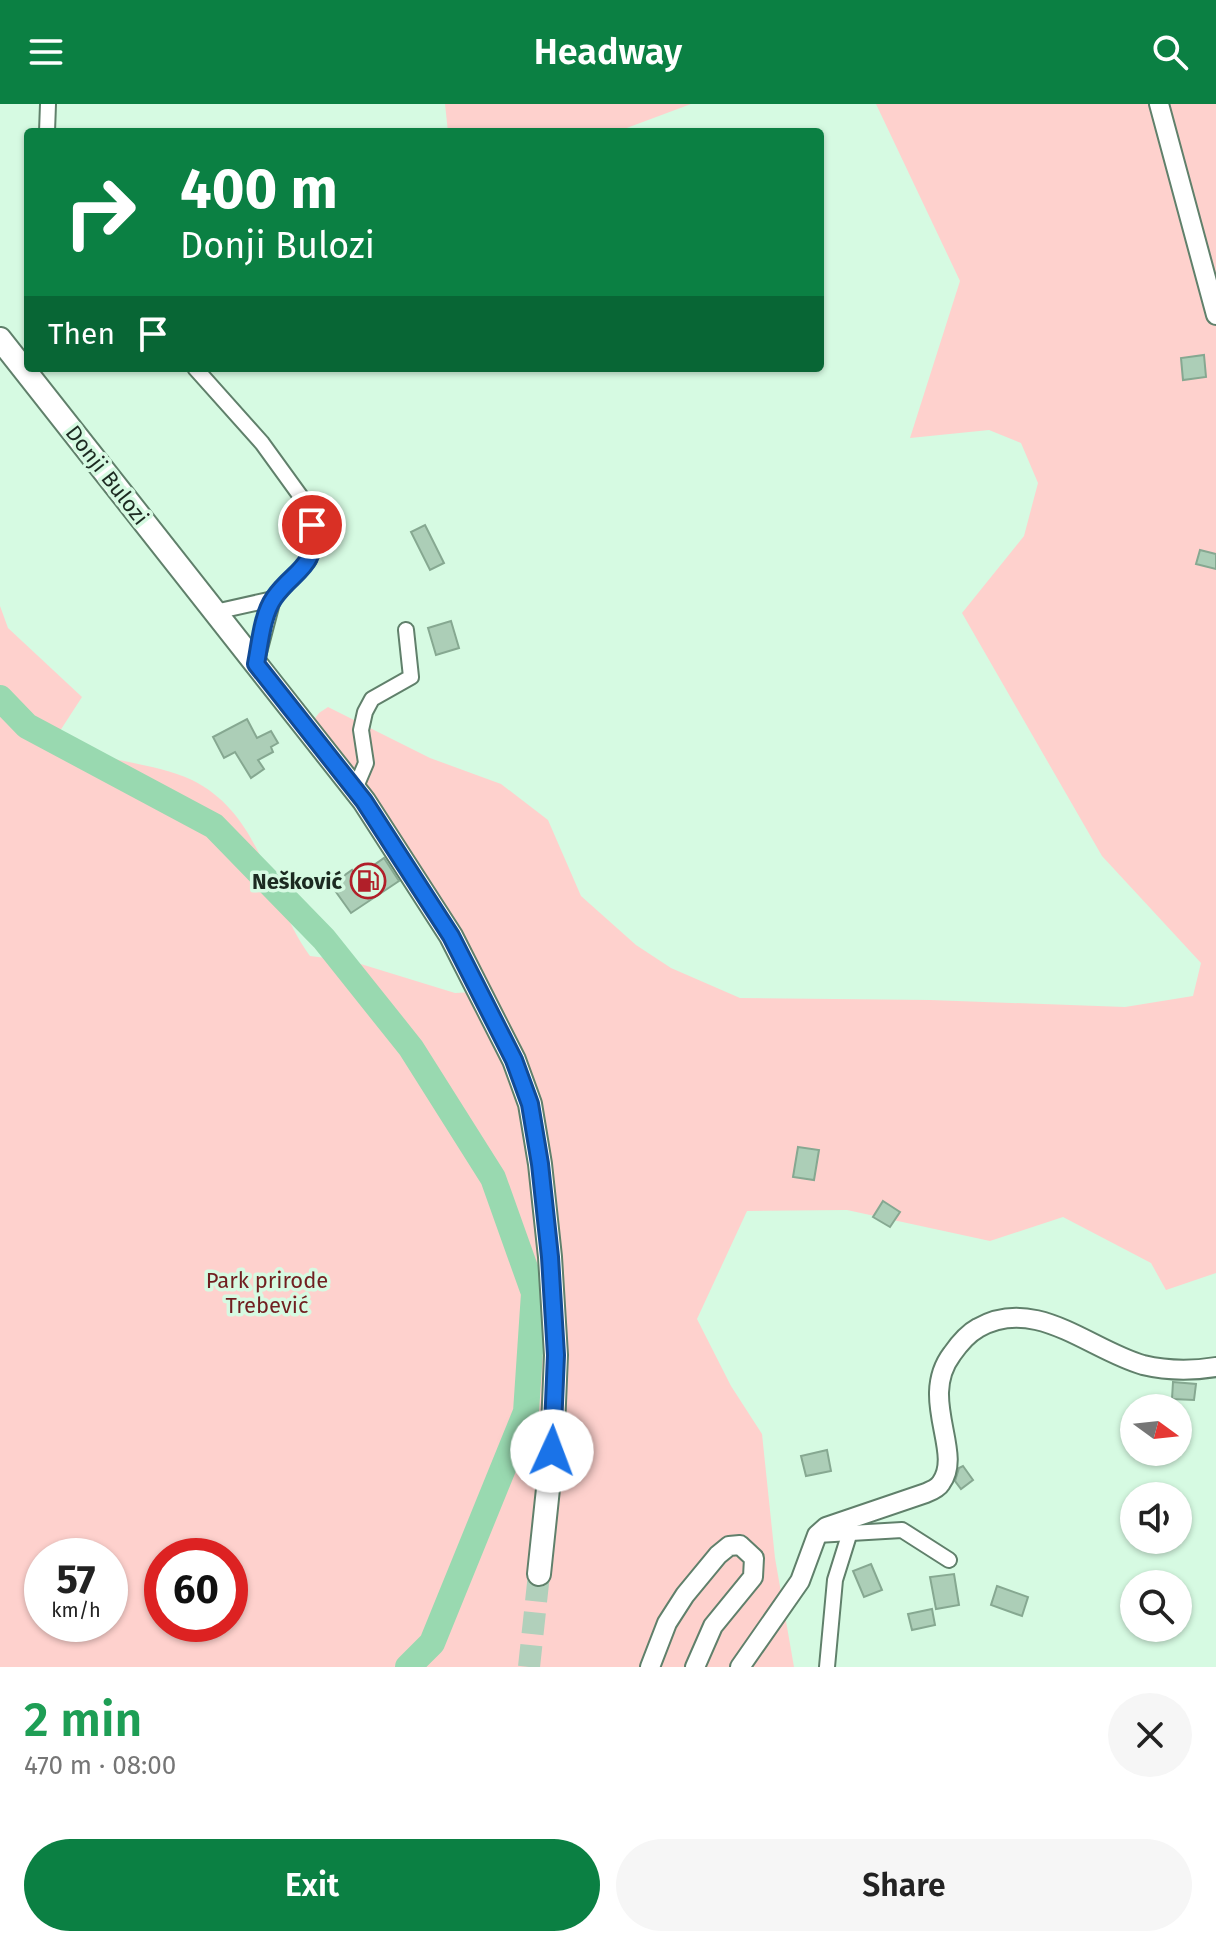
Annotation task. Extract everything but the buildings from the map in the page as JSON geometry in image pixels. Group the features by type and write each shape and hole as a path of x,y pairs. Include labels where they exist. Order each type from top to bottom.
{"main road":[{"name":"Donji Bulozi","path":"0,339 24,369"},
{"name":"Donji Bulozi","path":"26,372 355,789 451,936 514,1060 530,1104 540,1164 556,1355 552,1451 539,1574"}],"street":[{"path":"47,128 48,104"},
{"path":"1159,104 1216,315"},
{"path":"199,372 262,443 304,501 312,525 313,550 301,571 273,599 256,664"},
{"path":"215,612 273,599"},
{"path":"355,789 366,763 361,730 365,712 372,699 411,677 406,630"},
{"path":"740,1667 800,1581 817,1535 826,1527 926,1493 940,1485 948,1463 938,1410 940,1378 946,1362 973,1331 1000,1319 1036,1318 1144,1365 1186,1371 1216,1367"},
{"path":"817,1535 902,1530 949,1560"},
{"path":"827,1667 835,1580 850,1532"},
{"path":"650,1667 667,1623 685,1595 718,1555 729,1546 740,1545 749,1550 754,1558 753,1577 713,1626 695,1667"}],"green space":[{"path":"445,104 691,104 627,128 448,128"},
{"name":"Park prirode Trebević","path":"876,104 1216,104 1216,1273 1166,1290 1151,1263 1063,1217 990,1241 847,1210 747,1211 697,1319 731,1386 762,1434 775,1558 794,1667 0,1667 0,606 8,628 82,697 56,737 88,752 175,773 216,795 249,836 310,956 351,961 455,993 475,992 437,916 303,734 319,713 328,707 430,758 501,784 548,820 581,896 636,945 671,968 740,998 930,1000 1125,1007 1193,996 1201,963 1102,856 962,613 1024,536 1038,483 1021,443 989,430 910,438 960,281"}],"waterway":[{"path":"0,698 27,726 214,826 324,939 411,1048 493,1178 534,1293 526,1412 432,1643 408,1667"}],"tunnel":[{"path":"529,1667 539,1574"}],"place":[{"name":"Nešković","path":"368,881"}],"route":[{"path":"312,525 314,539 309,560 273,599 256,664 364,801 451,936 514,1060 530,1104 550,1257 556,1355 552,1451"}]}
